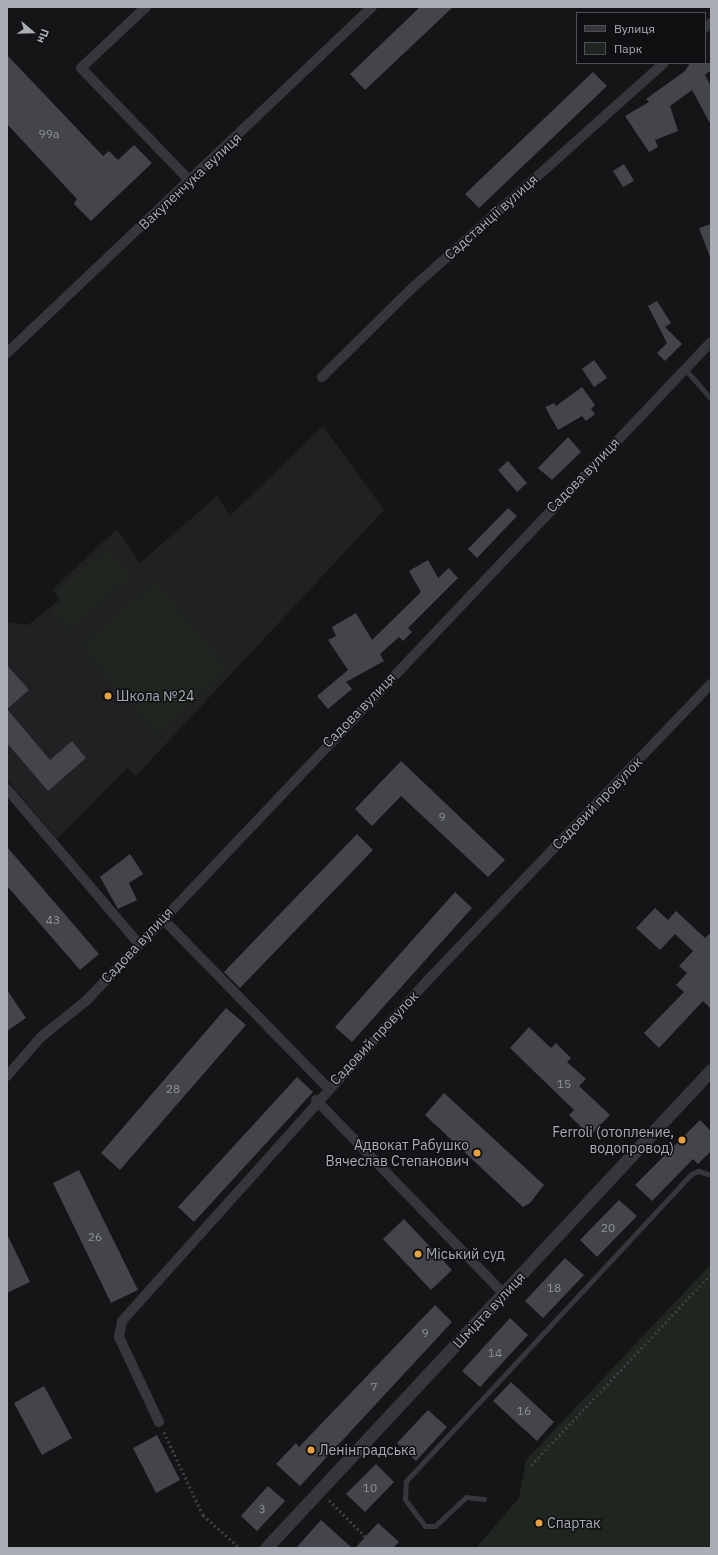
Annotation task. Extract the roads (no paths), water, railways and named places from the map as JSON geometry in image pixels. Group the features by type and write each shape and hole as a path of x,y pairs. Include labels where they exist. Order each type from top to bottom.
{"street":[{"path":"146,7 81,68 191,182"},
{"name":"Вакуленчука вулиця","path":"7,353 191,182 372,7"},
{"name":"Садстанції вулиця","path":"322,377 421,280 663,64"},
{"name":"Садова вулиця","path":"7,1076 41,1037 87,1000 138,943 711,342"},
{"name":"Садовий провулок","path":"159,1422 119,1337 122,1321 316,1100 711,684"},
{"path":"7,789 138,943"},
{"path":"162,918 328,1088"},
{"name":"Шмідта вулиця","path":"266,1548 711,1070"},
{"path":"316,1100 504,1294"}],"lane":[{"path":"685,368 711,399"},
{"path":"484,1499 466,1497 435,1526 425,1526 405,1499 406,1481 691,1174 698,1170 711,1175"}],"place":[{"name":"Школа №24","path":"108,696"},
{"name":"Ferroli (отопление, водопровод)","path":"682,1140"},
{"name":"Адвокат Рабушко Вячеслав Степанович","path":"477,1153"},
{"name":"Міський суд","path":"418,1254"},
{"name":"Ленінградська","path":"311,1450"},
{"name":"Спартак","path":"539,1523"}]}
